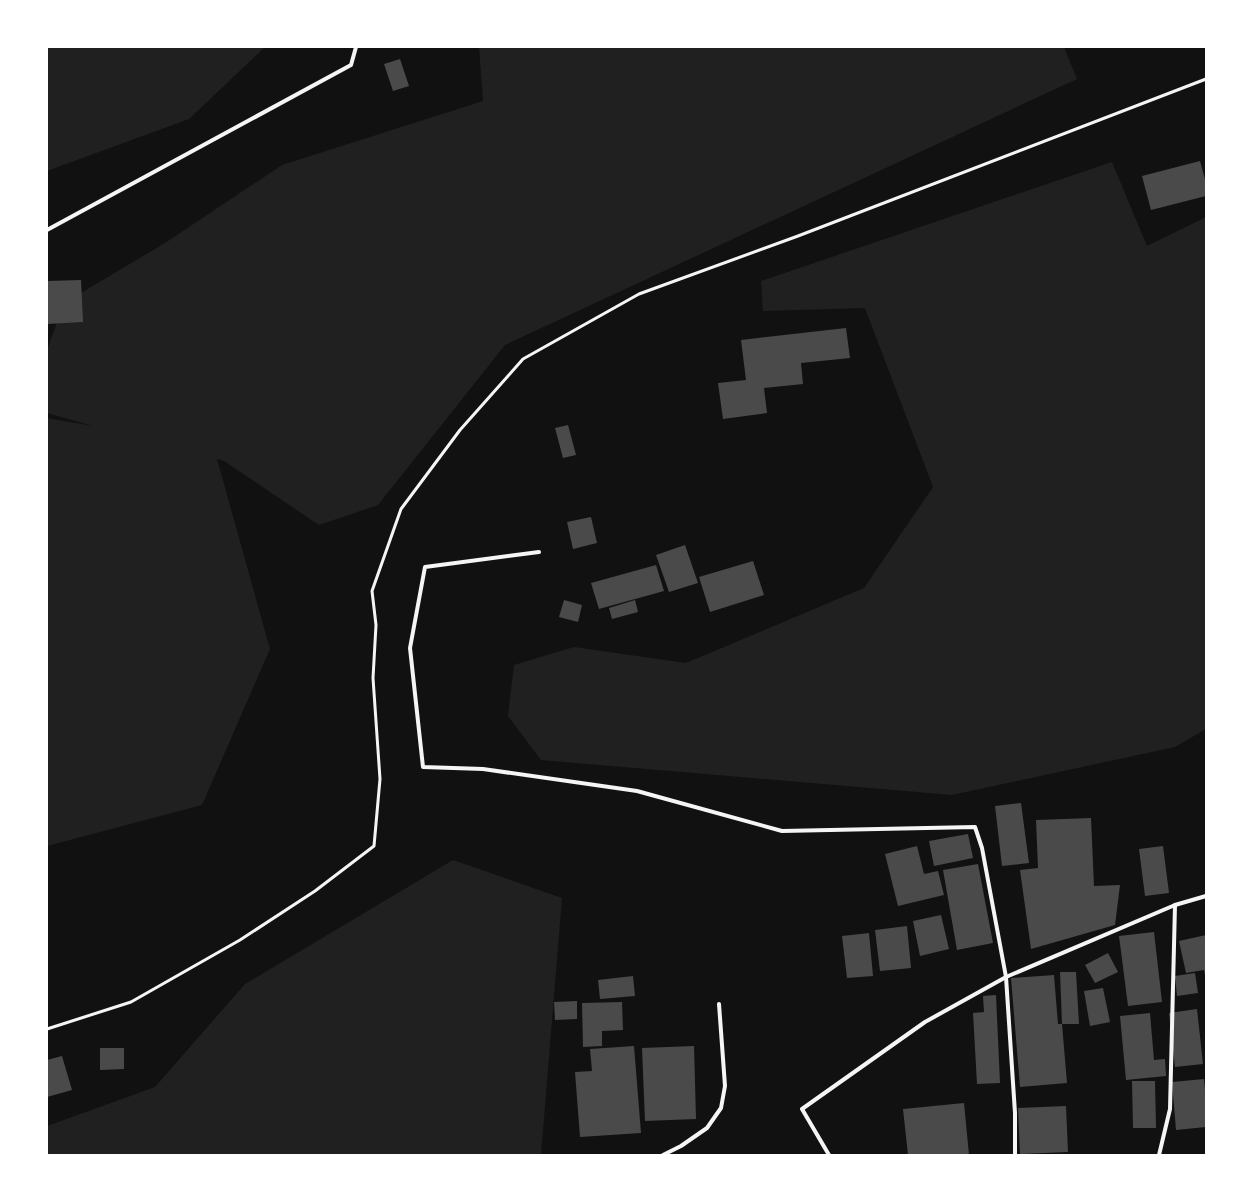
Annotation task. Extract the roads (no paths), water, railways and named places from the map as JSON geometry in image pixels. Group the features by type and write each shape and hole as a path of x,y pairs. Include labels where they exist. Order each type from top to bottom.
{"street":[{"path":"47,230 351,65 356,47"},
{"path":"539,552 425,567 410,648 423,767 483,769 637,791 782,831 975,828 982,848 1006,977 1015,1113 1015,1155"},
{"path":"829,1155 802,1109 925,1022 1006,977 1175,905 1206,896"},
{"path":"1159,1155 1170,1109 1175,905"},
{"path":"663,1155 681,1146 707,1128 721,1108 725,1086 719,1004"}],"lane":[{"path":"47,1029 131,1002 240,940 315,891 374,846 380,779 373,678 376,625 372,591 401,509 460,430 523,359 640,294 798,236 1206,79"}]}
